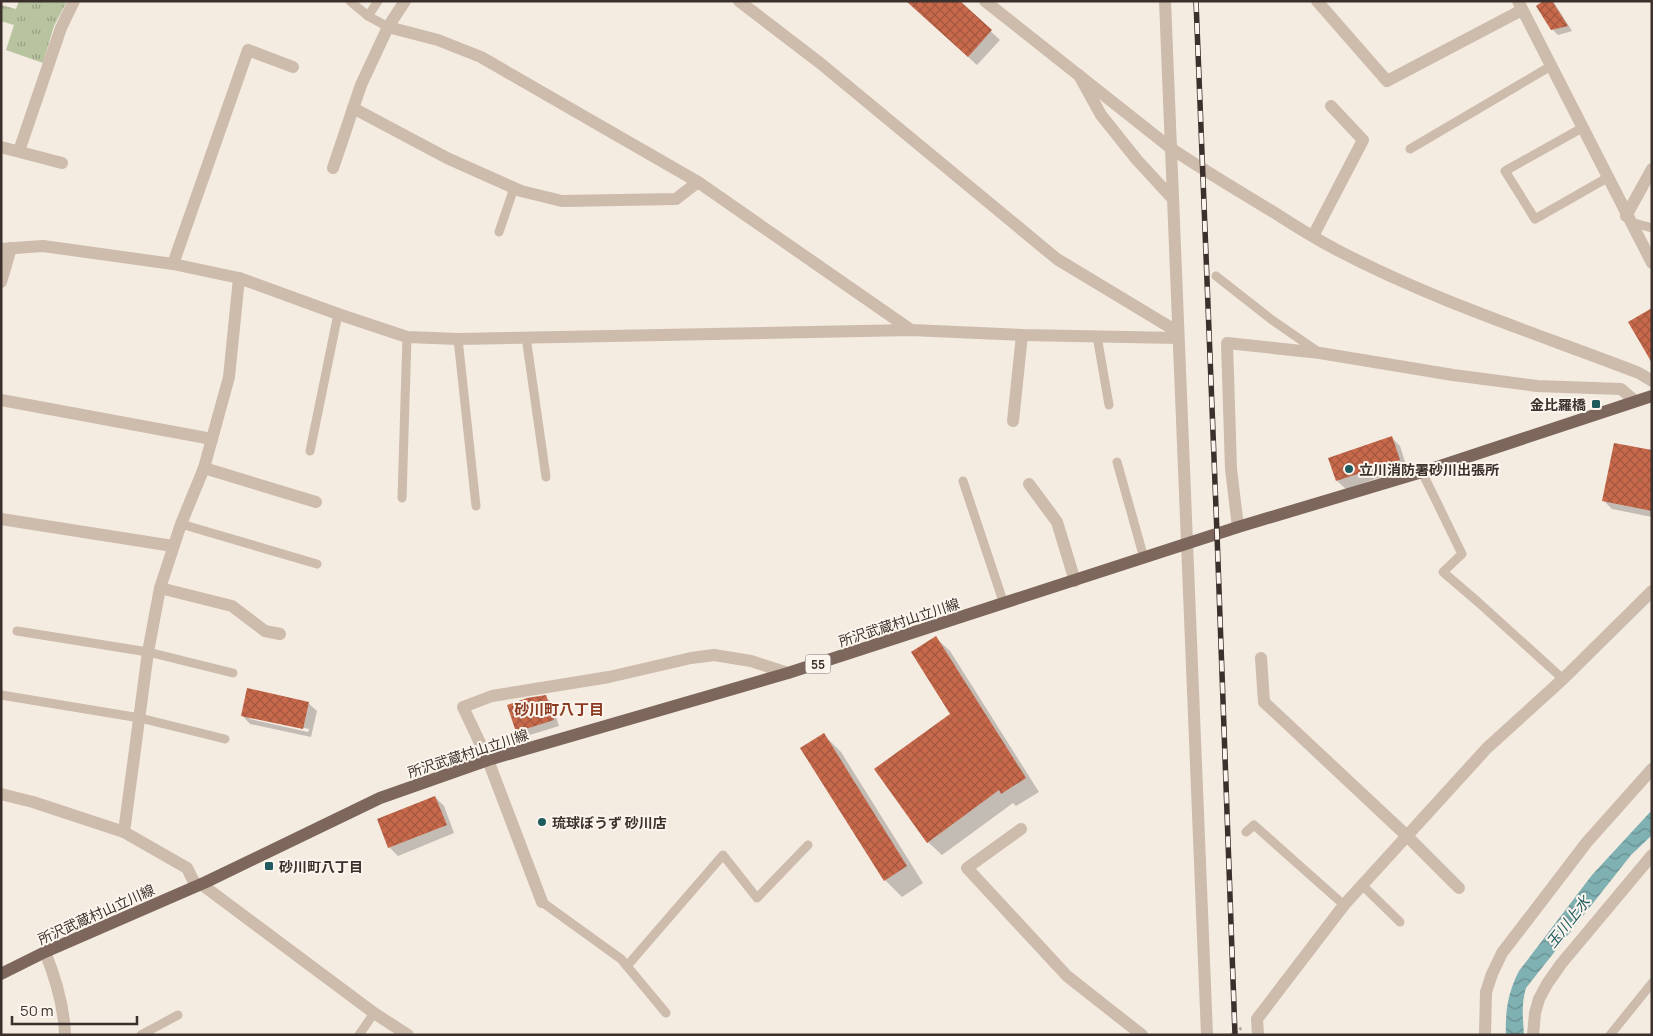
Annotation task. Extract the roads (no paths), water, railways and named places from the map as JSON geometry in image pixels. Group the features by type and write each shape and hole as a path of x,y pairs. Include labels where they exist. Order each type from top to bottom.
{"main road":[{"name":"所沢武蔵村山立川線","path":"1,974 45,952 198,885 380,798 488,760 788,673 1238,527 1422,472 1652,396"}],"street":[{"path":"19,151 61,28 74,1"},
{"path":"334,168 361,85 388,27 405,1"},
{"path":"739,1 820,63 1057,259 1178,335"},
{"path":"985,1 1172,149 1203,170 1336,250 1411,285 1515,328 1639,373 1652,380"},
{"path":"1165,1 1207,1035"},
{"path":"1317,1 1387,81 1519,4 1652,264"},
{"path":"388,27 438,40 481,57 698,182 911,330"},
{"path":"173,264 248,50 292,67"},
{"path":"1079,75 1101,115 1136,160 1173,199"},
{"path":"1313,236 1363,140 1331,106"},
{"path":"353,108 447,158 514,188 562,201 676,198 698,182"},
{"path":"1,147 62,163"},
{"path":"1628,219 1652,169"},
{"path":"1,282 6,249 42,246 173,264 239,278 406,337 458,339 911,330 1022,335 1178,335"},
{"path":"124,832 148,652 160,588 181,524 204,468 229,377 239,278"},
{"path":"1013,421 1022,335"},
{"path":"1238,527 1231,469 1226,343 1320,353 1453,375 1528,384 1621,390 1635,401"},
{"path":"1,400 212,439"},
{"path":"204,468 316,502"},
{"path":"1029,484 1057,522 1075,581"},
{"path":"1,518 173,546"},
{"path":"160,588 232,606 265,631 280,634"},
{"path":"1258,1035 1257,1019 1344,905 1487,748 1563,679 1652,591"},
{"path":"542,902 488,760 464,707 492,696 609,677 691,658 714,655 751,661 788,673"},
{"path":"1261,658 1264,702 1459,888"},
{"path":"1485,1035 1486,992 1502,953 1588,842 1652,769"},
{"path":"1,794 33,802 124,832 187,868 198,885 374,1013 408,1035"},
{"path":"1021,829 967,868 1068,976 1142,1035"},
{"path":"1533,1035 1535,1013 1539,999 1547,984 1561,964 1652,855"},
{"path":"45,952 62,1002 65,1035"}],"lane":[{"path":"350,1 368,16 388,27"},
{"path":"368,16 378,1"},
{"path":"1410,149 1551,66"},
{"path":"1582,128 1505,172 1536,218 1607,178"},
{"path":"499,232 514,188"},
{"path":"1628,219 1652,228"},
{"path":"1216,276 1272,320 1320,353"},
{"path":"310,451 338,314"},
{"path":"1097,336 1109,405"},
{"path":"402,498 406,337"},
{"path":"526,338 546,477"},
{"path":"458,339 476,506"},
{"path":"1117,462 1144,558"},
{"path":"1422,472 1462,554 1443,572 1563,679"},
{"path":"963,481 1004,604"},
{"path":"181,524 317,564"},
{"path":"17,631 148,652 233,673"},
{"path":"1,695 140,718 225,739"},
{"path":"1246,832 1254,825 1344,905"},
{"path":"627,966 723,855 757,898 808,845"},
{"path":"1362,885 1400,922"},
{"path":"542,902 621,959 666,1013"},
{"path":"1610,1035 1652,983"},
{"path":"360,1035 374,1013"},
{"path":"141,1035 178,1015"}],"water":[{"name":"玉川上水","path":"1652,810 1652,835 1631,855 1526,988 1523,1006 1524,1035 1506,1035 1508,1002 1519,971 1592,875"}],"railway":[{"path":"1196,1 1235,1035"}],"place":[{"name":"金比羅橋","path":"1596,404"},
{"name":"立川消防署砂川出張所","path":"1349,469"},
{"name":"琉球ぼうず 砂川店","path":"542,822"},
{"name":"砂川町八丁目","path":"269,866"}],"district":[{"name":"砂川町八丁目","path":"559,709"}]}
